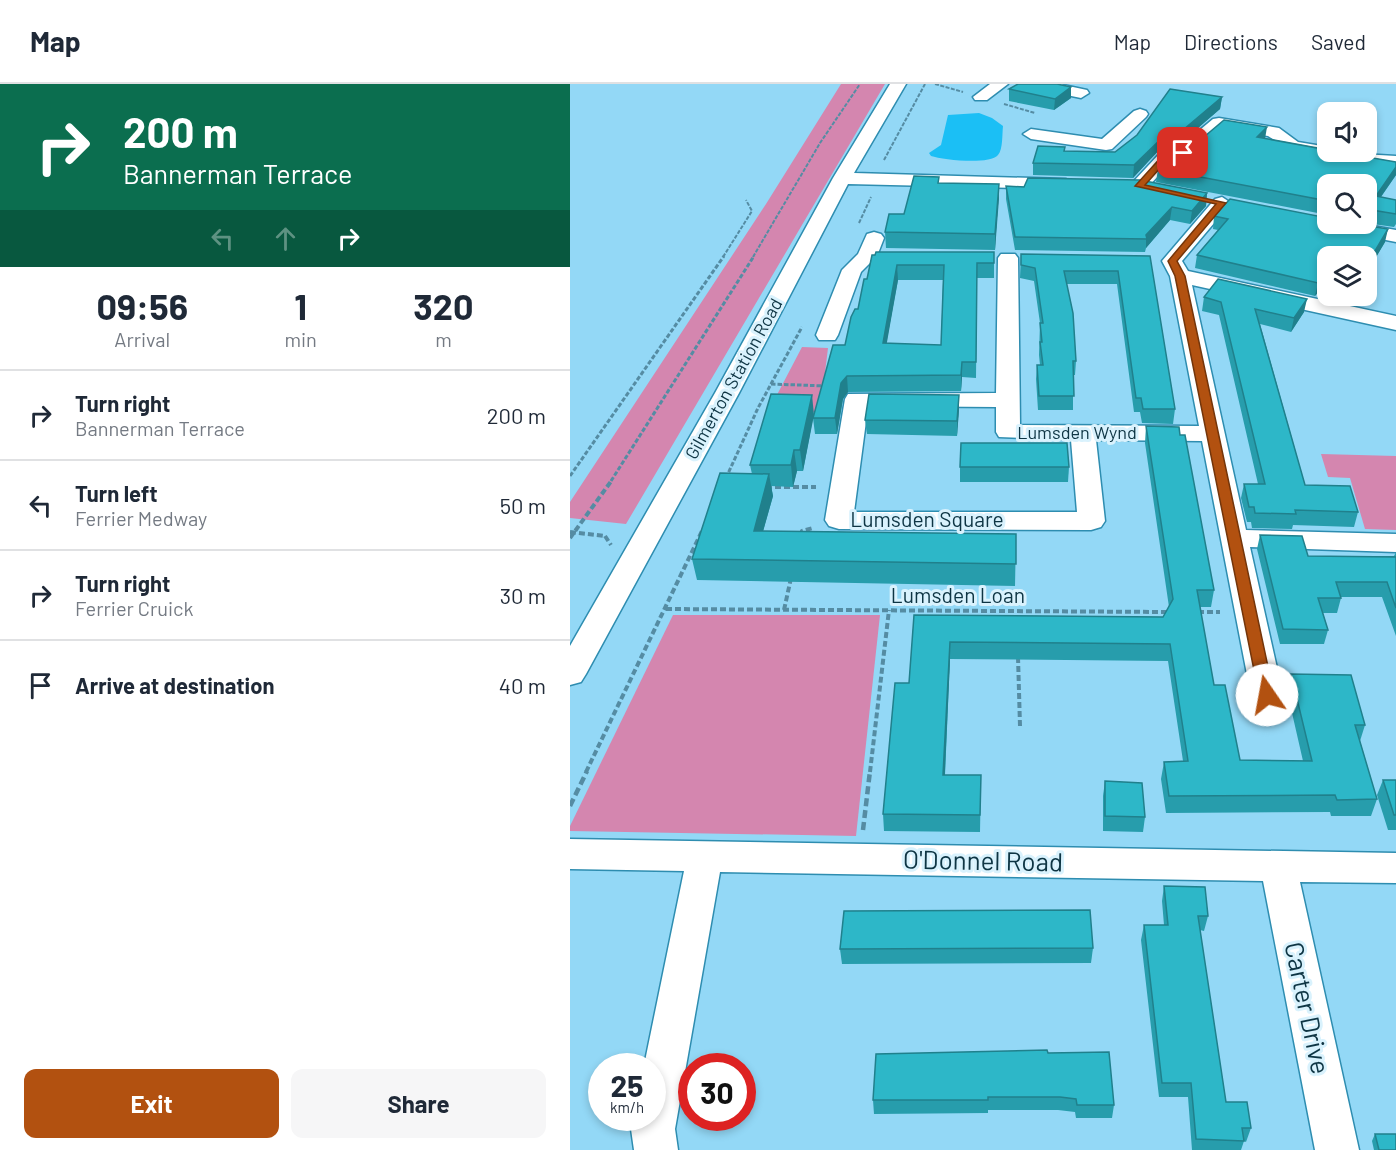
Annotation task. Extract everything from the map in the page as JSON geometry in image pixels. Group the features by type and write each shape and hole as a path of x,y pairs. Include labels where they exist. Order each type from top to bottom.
{"street":[{"name":"Gilmerton Station Road","path":"570,674 727,393 842,178 898,84"},
{"path":"981,97 1000,84"},
{"path":"1034,84 1081,93"},
{"path":"1031,134 1103,152 1140,114"},
{"path":"1139,186 1167,156 1183,153 1219,123 1273,132 1293,146 1387,162 1396,161"},
{"path":"842,178 1079,185"},
{"path":"1115,186 1139,186 1160,190"},
{"path":"1201,199 1245,207"},
{"path":"1222,203 1176,268 1267,695"},
{"path":"1377,232 1396,236"},
{"path":"827,335 852,270 871,247 891,256"},
{"path":"985,258 1032,259"},
{"name":"Lumsden Wynd","path":"1008,258 1008,432 1213,434"},
{"path":"1149,261 1396,323"},
{"path":"857,399 1008,400"},
{"name":"Lumsden Square","path":"857,399 839,520 1091,521 1083,433"},
{"path":"1234,538 1396,543"},
{"name":"O'Donnel Road","path":"570,854 1396,868"},
{"path":"656,1150 653,1129 705,856"},
{"name":"Carter Drive","path":"1278,866 1337,1150"}],"path":[{"path":"570,538 604,492 758,249 842,109 860,84"},
{"path":"856,227 871,199 874,179 925,84"},
{"path":"570,476 716,268 752,211 746,200"},
{"path":"722,488 771,384 803,325"},
{"path":"771,384 835,386 857,399"},
{"path":"758,487 843,487"},
{"path":"799,542 802,531 839,520"},
{"path":"570,806 703,528"},
{"path":"570,532 605,536"},
{"path":"784,610 791,576"},
{"name":"Lumsden Loan","path":"666,609 1179,612"},
{"path":"860,859 889,610"},
{"path":"1016,611 1016,623"},
{"path":"1191,612 1250,612"},
{"path":"1017,645 1020,726"}],"shaded area":[{"path":"841,84 885,84 626,524 570,518 570,502 766,204"},
{"path":"802,347 828,348 823,389 836,412 768,412"},
{"path":"1321,454 1396,456 1396,530 1365,529 1350,478 1328,477"},
{"path":"673,615 880,615 856,836 570,831 570,826"}],"water":[{"path":"979,113 1003,126 1002,146 998,155 976,161 931,156 929,153 941,145 948,115"}],"building":[{"path":"1018,84 1057,84 1071,87 1055,99 1009,89"},
{"path":"1170,89 1222,97 1177,135 1161,139 1134,165 1033,163 1038,146 1065,147 1064,151 1115,152 1137,135"},
{"path":"1224,120 1267,127 1257,137 1317,148 1317,162 1377,162 1377,159 1396,162 1396,167 1377,195 1377,174 1317,174 1317,199 1158,169 1175,150 1192,147"},
{"path":"914,176 939,177 938,183 999,184 995,234 885,232 889,214 904,214"},
{"path":"1028,178 1140,180 1207,193 1192,211 1172,207 1146,235 1147,239 1015,237 1006,186 1024,187"},
{"path":"1377,196 1396,200 1396,214 1377,211"},
{"path":"1230,199 1317,216 1317,234 1377,234 1377,227 1388,229 1377,248 1317,246 1317,283 1197,255 1228,219 1214,216"},
{"path":"876,252 994,252 994,263 977,263 976,362 962,362 961,375 847,376 841,383 835,418 813,418 833,345 845,345 851,317 855,309 858,309 864,279 867,279 872,255","holes":["897,265 944,265 941,345 883,343"]},
{"path":"1021,254 1150,256 1175,409 1143,409 1141,398 1136,398 1118,271 1064,271 1073,313 1076,361 1073,361 1074,396 1039,396 1037,365 1043,365 1040,323 1043,323 1035,268 1021,265"},
{"path":"1218,279 1307,299 1294,318 1255,309 1305,485 1350,486 1358,512 1295,510 1296,514 1255,513 1254,507 1249,507 1244,484 1265,484 1221,302 1204,297"},
{"path":"771,394 812,395 800,450 794,450 791,465 750,465"},
{"path":"869,394 959,395 957,421 865,420"},
{"path":"1146,426 1179,427 1180,435 1185,435 1214,590 1197,590 1214,685 1225,685 1240,760 1312,761 1291,674 1351,675 1365,725 1355,725 1377,799 1337,800 1335,795 1169,796 1164,762 1188,761 1170,644 950,642 943,775 981,775 980,815 883,814 895,683 909,683 914,615 1163,617 1173,599"},
{"path":"961,443 1067,443 1069,467 960,467"},
{"path":"720,473 769,474 754,531 1016,534 1016,564 692,559"},
{"path":"1260,535 1302,536 1308,556 1396,557 1396,608 1387,582 1336,582 1341,598 1318,598 1328,630 1283,629"},
{"path":"1383,780 1396,780 1396,815 1394,815"},
{"path":"1105,781 1142,783 1145,817 1105,816"},
{"path":"1164,886 1205,887 1208,916 1198,916 1226,1102 1247,1102 1251,1128 1242,1128 1244,1141 1196,1139 1191,1083 1162,1083 1144,925 1168,925"},
{"path":"1090,910 1093,948 840,949 844,911"},
{"path":"1047,1050 1048,1053 1109,1052 1114,1105 1077,1105 1076,1099 1060,1097 988,1097 988,1100 873,1100 876,1054"},
{"path":"1375,1134 1396,1134 1396,1150 1379,1150"}],"route":[{"path":"1183,153 1167,156 1139,186 1222,203 1172,261 1180,276 1267,695"}]}
